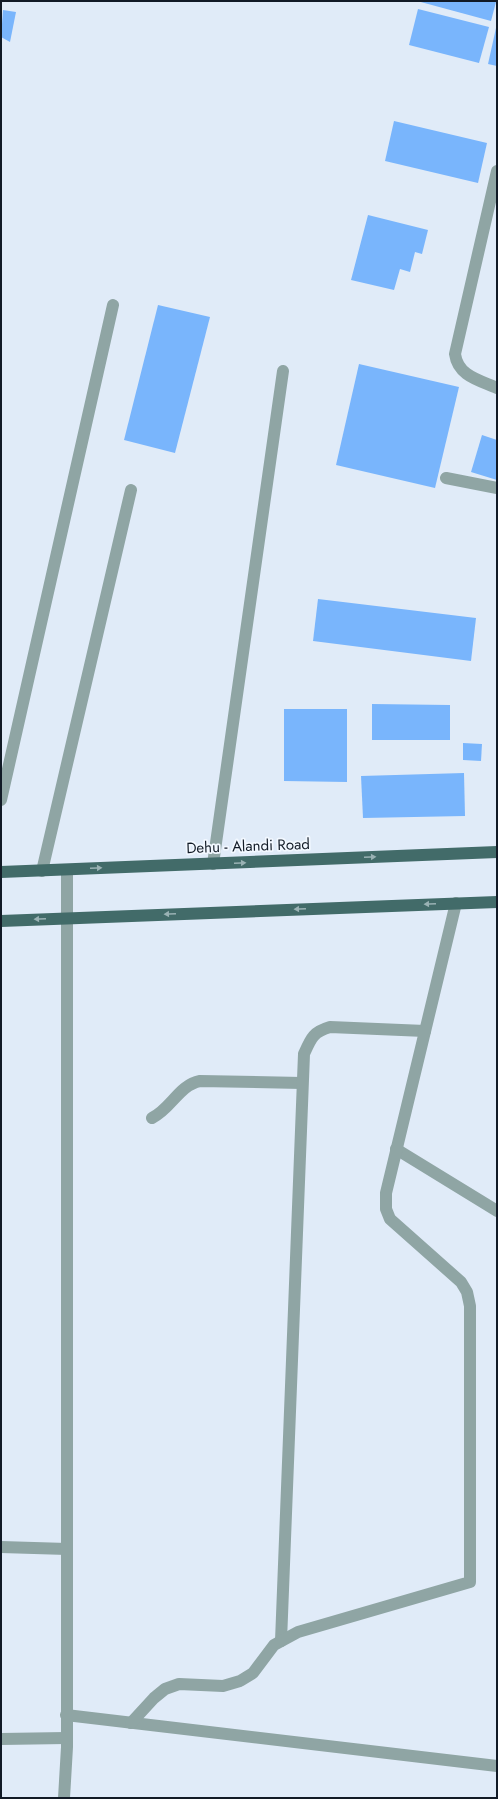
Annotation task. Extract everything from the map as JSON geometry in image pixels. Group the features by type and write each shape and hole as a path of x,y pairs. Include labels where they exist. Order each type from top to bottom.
{"main road":[{"name":"Dehu - Alandi Road","path":"1,872 497,852"},
{"path":"1,921 497,902"}],"lane":[{"path":"497,171 455,354 460,369 469,376 497,388"},
{"path":"1,800 113,305"},
{"path":"213,864 283,371"},
{"path":"446,478 497,488"},
{"path":"42,871 131,490"},
{"path":"64,1798 66,1738 67,1549 67,870"},
{"path":"131,1723 154,1698 166,1689 179,1684 223,1686 240,1681 253,1673 274,1645 298,1632 470,1582 470,1306 467,1292 461,1282 390,1219 386,1209 386,1193 396,1149 456,903"},
{"path":"281,1641 304,1054 310,1038 318,1030 330,1027 424,1031"},
{"path":"152,1118 167,1109 191,1083 200,1081 302,1082"},
{"path":"396,1149 497,1211"},
{"path":"1,1547 67,1549"},
{"path":"66,1715 497,1766"},
{"path":"1,1739 66,1738"}],"building":[{"path":"417,1 493,1 496,2 491,21"},
{"path":"418,9 489,27 479,63 409,45"},
{"path":"3,10 16,12 10,42 1,37"},
{"path":"497,28 497,66 488,64"},
{"path":"394,121 487,143 478,183 385,161"},
{"path":"368,215 428,230 422,254 415,252 410,272 400,269 394,290 351,280"},
{"path":"158,305 210,317 175,453 124,440"},
{"path":"359,364 459,387 435,488 336,465"},
{"path":"482,435 497,440 497,480 471,472"},
{"path":"318,599 476,618 471,661 313,641"},
{"path":"372,704 450,705 450,740 372,740"},
{"path":"284,709 347,709 347,782 284,781"},
{"path":"463,743 482,744 481,761 463,760"},
{"path":"464,773 465,816 363,818 361,776"}]}
